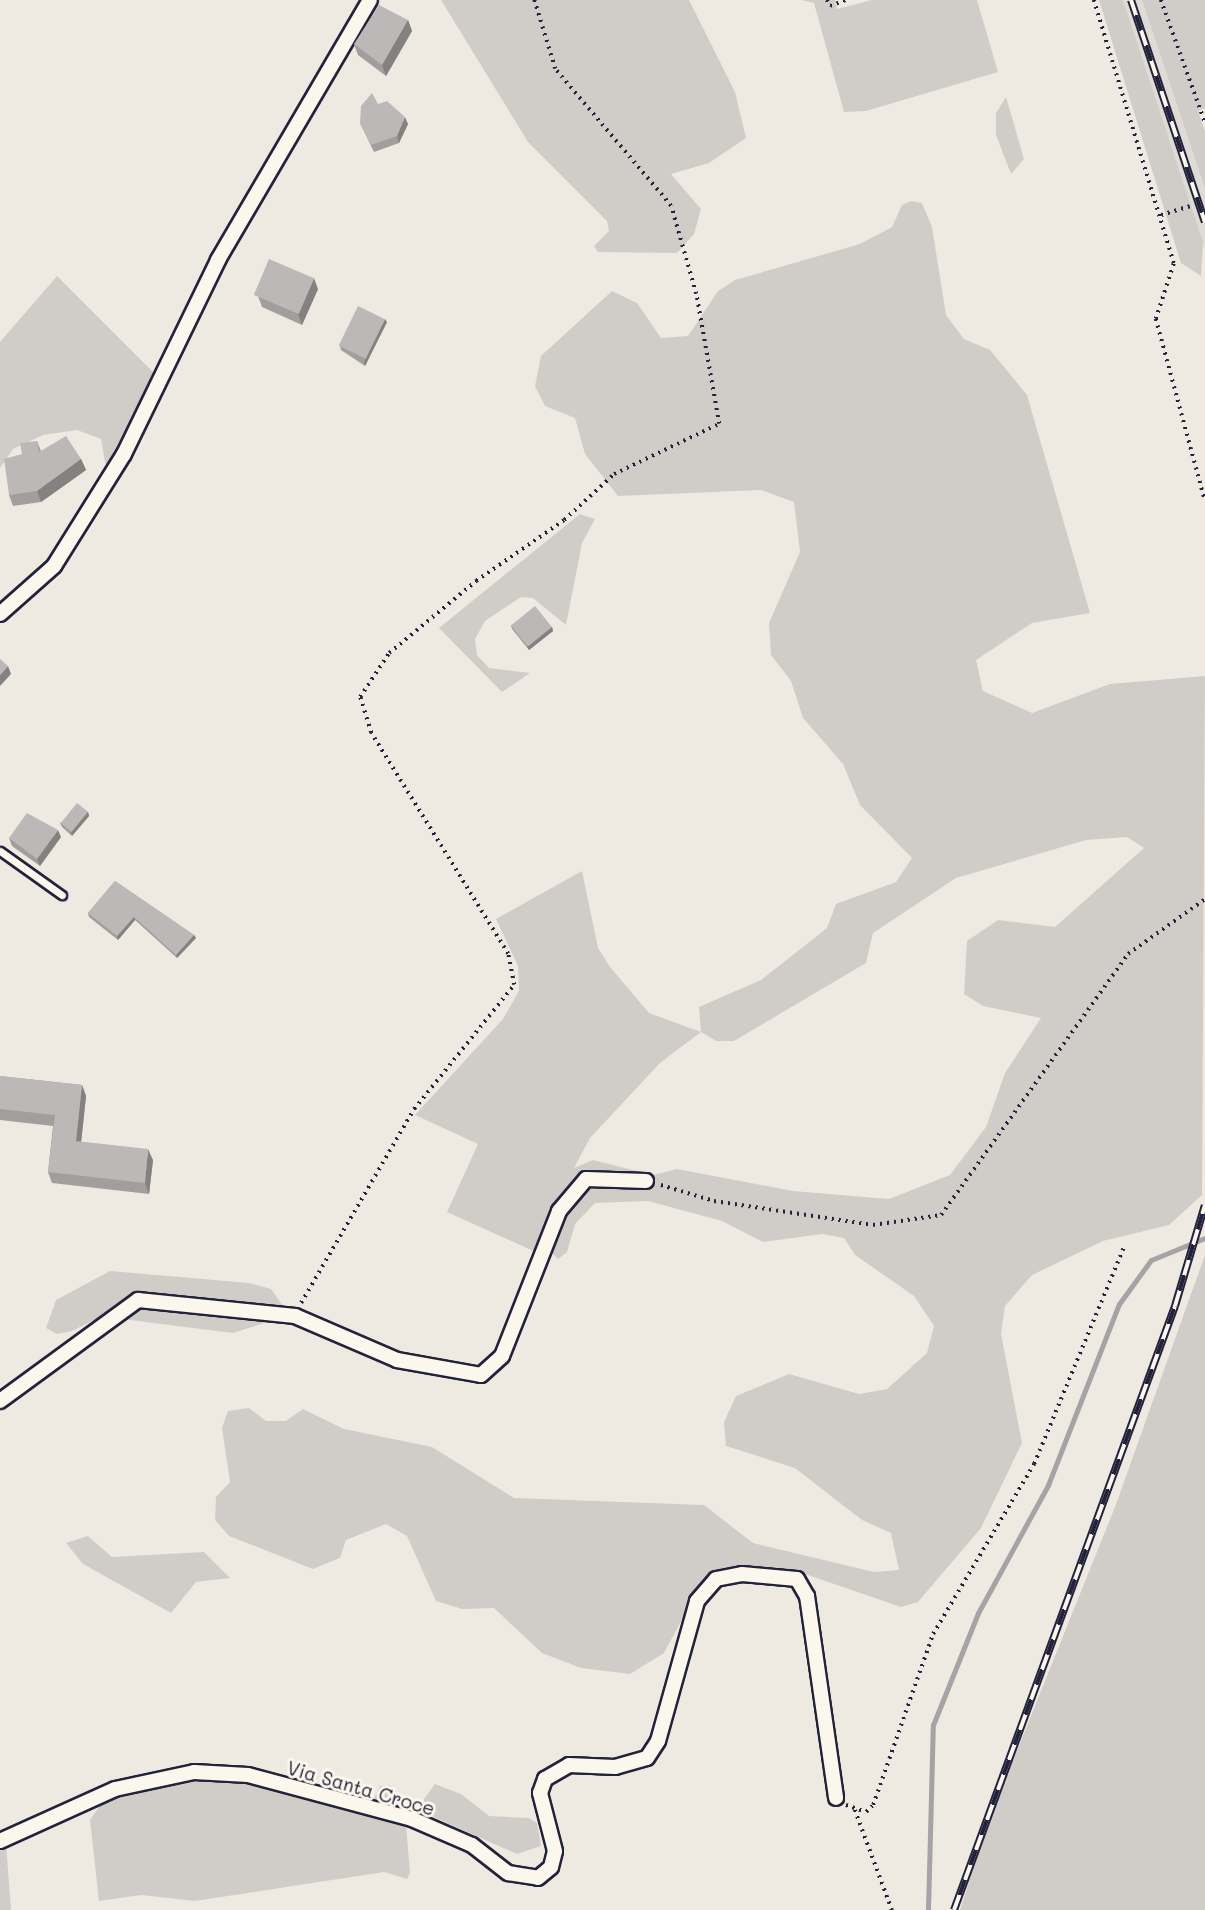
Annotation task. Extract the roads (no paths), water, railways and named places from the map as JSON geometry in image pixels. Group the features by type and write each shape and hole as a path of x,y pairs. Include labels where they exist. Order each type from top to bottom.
{"street":[{"path":"0,614 54,566 124,454 221,254 370,0"},
{"path":"0,1401 138,1300 295,1316 397,1360 481,1375 502,1356 559,1211 586,1179 646,1181"},
{"name":"Via Santa Croce","path":"0,1841 116,1788 207,1772 248,1775 412,1819 472,1845 516,1877 538,1878 551,1867 555,1851 540,1793 545,1779 569,1765 615,1768 647,1758 659,1741 697,1601 716,1579 742,1574 797,1579 807,1596 836,1798"}],"lane":[{"path":"0,851 62,895"}],"waterway":[{"path":"928,1910 933,1725 978,1613 1048,1485 1119,1304 1151,1260 1205,1238"}],"railway":[{"path":"1131,0 1205,222"},
{"path":"954,1910 1175,1306 1205,1205"}]}
